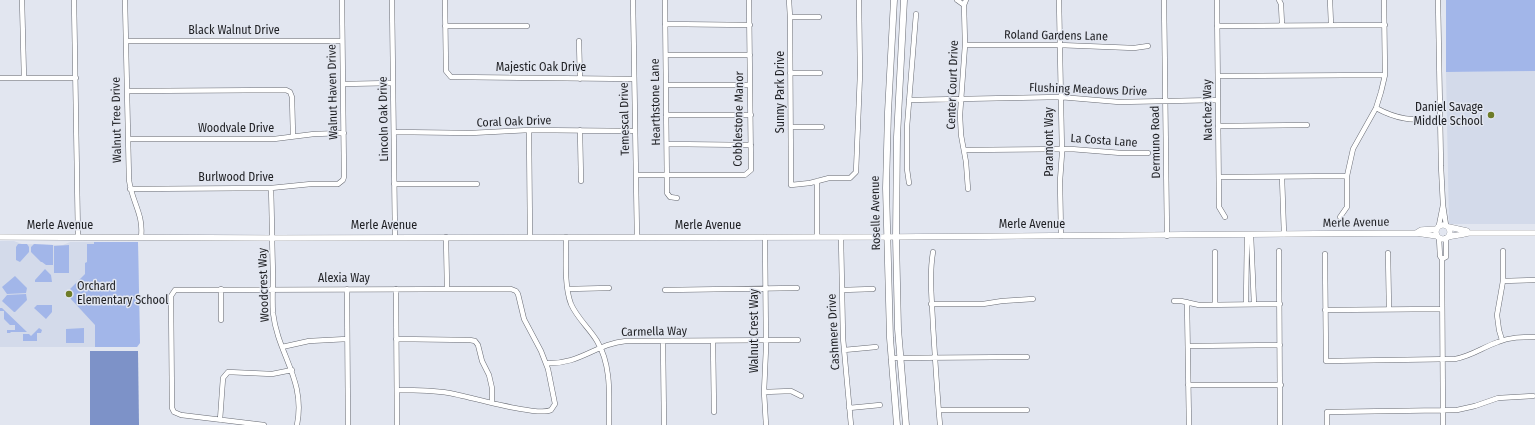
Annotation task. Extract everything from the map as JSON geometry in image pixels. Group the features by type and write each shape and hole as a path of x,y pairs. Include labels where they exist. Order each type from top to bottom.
{"main road":[{"name":"Roselle Avenue","path":"894,0 886,188 891,358 897,425"},
{"name":"Roselle Avenue","path":"904,0 897,137 896,303 906,425"}],"street":[{"path":"22,0 24,78"},
{"path":"74,0 78,237"},
{"name":"Walnut Tree Drive","path":"125,0 129,180 130,188 141,217 141,238"},
{"name":"Walnut Haven Drive","path":"341,182 344,177 342,0"},
{"name":"Lincoln Oak Drive","path":"392,0 395,237"},
{"path":"445,0 445,26 527,26"},
{"name":"Temescal Drive","path":"633,0 637,237"},
{"name":"Hearthstone Lane","path":"665,0 668,194 672,198 677,198"},
{"name":"Cobblestone Manor","path":"636,175 748,174 751,168 749,0"},
{"name":"Sunny Park Drive","path":"789,0 791,185 817,181"},
{"path":"817,237 817,181 829,178 850,178 855,175 857,170 860,74 859,0"},
{"name":"Center Court Drive","path":"957,0 965,2 960,124 966,162 968,189"},
{"name":"Paramont Way","path":"1059,0 1062,149 1060,181 1061,236"},
{"name":"Dermuno Road","path":"1164,0 1167,236"},
{"name":"Natchez Way","path":"1217,0 1219,207 1225,218"},
{"path":"1279,0 1281,4 1282,25"},
{"path":"1330,0 1331,25"},
{"path":"1340,217 1347,207 1347,176 1353,149 1376,108 1382,92 1385,75 1384,0"},
{"path":"1438,0 1440,166 1443,205 1443,227 1438,237 1440,256 1442,259 1443,425"},
{"path":"909,183 907,169 906,128 916,14"},
{"path":"790,17 819,17"},
{"path":"665,24 750,25"},
{"path":"1217,26 1385,25"},
{"name":"Majestic Oak Drive","path":"445,26 446,72 453,78 634,79"},
{"name":"Black Walnut Drive","path":"126,41 342,41"},
{"path":"579,41 580,79"},
{"name":"Roland Gardens Lane","path":"964,45 1134,48 1148,46"},
{"path":"666,55 750,56"},
{"path":"790,73 820,73"},
{"path":"1218,76 1385,75"},
{"path":"0,78 76,78"},
{"path":"343,84 393,84"},
{"path":"666,85 750,85"},
{"path":"127,91 286,90 290,92 292,97 293,136"},
{"name":"Flushing Meadows Drive","path":"909,100 1060,97 1119,102 1218,100"},
{"path":"1376,108 1389,116 1405,120 1440,120"},
{"path":"666,115 750,115"},
{"path":"1218,126 1307,125"},
{"path":"791,127 822,128"},
{"path":"529,130 530,237"},
{"name":"Coral Oak Drive","path":"394,132 471,133 529,130 635,131"},
{"path":"580,130 581,181"},
{"name":"Woodvale Drive","path":"128,139 274,139 314,134 344,133"},
{"path":"667,144 751,145"},
{"name":"La Costa Lane","path":"964,150 1062,149 1121,153 1148,153"},
{"path":"1219,177 1347,176"},
{"path":"1282,177 1284,234"},
{"name":"Burlwood Drive","path":"130,188 271,188 310,184 338,184 341,182"},
{"path":"394,184 477,184"},
{"name":"Woodcrest Way","path":"271,188 274,320 297,388 297,425"},
{"path":"1442,259 1446,257 1447,238 1450,232 1443,227"},
{"name":"Merle Avenue","path":"1416,233 1421,230 1443,227 1468,231 1469,233"},
{"name":"Merle Avenue","path":"0,237 896,237 1416,233 1447,238 1456,234 1469,233 1535,232"},
{"path":"1249,235 1254,280 1254,304"},
{"path":"1246,304 1245,280 1249,235"},
{"path":"446,237 447,288"},
{"path":"566,237 568,288 571,304 601,348 608,372 609,425"},
{"name":"Walnut Crest Way","path":"764,237 766,341 764,392 766,425"},
{"name":"Cashmere Drive","path":"841,237 844,350 851,425"},
{"path":"1279,251 1281,385 1280,425"},
{"path":"1502,340 1497,315 1503,281 1503,251"},
{"path":"933,252 930,266 931,304 940,425"},
{"path":"1215,252 1215,305"},
{"path":"1388,253 1389,309"},
{"path":"1325,254 1326,361 1455,359 1470,356 1502,340 1520,337 1535,337"},
{"path":"1246,272 1253,272"},
{"path":"1245,280 1254,280"},
{"path":"1503,281 1535,280"},
{"name":"Alexia Way","path":"220,420 181,415 174,412 172,408 170,296 177,290 511,288 518,294 524,319 546,362"},
{"path":"568,288 609,288"},
{"path":"665,290 797,288"},
{"path":"221,289 221,320"},
{"path":"347,289 348,425"},
{"path":"396,289 397,425"},
{"path":"842,290 873,289"},
{"path":"931,304 983,304 1002,301 1033,300"},
{"path":"1174,301 1199,305 1280,304"},
{"path":"1187,302 1189,425"},
{"path":"1326,310 1442,309"},
{"path":"282,347 316,340 347,339"},
{"path":"396,339 475,341 491,381 492,402"},
{"name":"Carmella Way","path":"546,362 569,362 610,344 626,341 798,340"},
{"path":"663,341 664,425"},
{"path":"713,341 714,412"},
{"path":"1188,346 1280,345"},
{"path":"844,350 876,347"},
{"path":"891,358 1027,357"},
{"path":"397,390 447,392 527,409 545,411 552,409 555,404 554,392 546,362"},
{"path":"264,425 220,420 223,378 230,372 272,374 292,370"},
{"path":"1188,385 1281,385"},
{"path":"764,392 791,391 801,396"},
{"path":"1327,425 1327,412 1443,410 1466,408 1498,398 1533,396"},
{"path":"849,408 880,405"},
{"path":"939,410 1027,410"}],"shaded area":[{"path":"1446,0 1535,0 1535,71 1446,72"},
{"name":"Daniel Savage Middle School","path":"1535,71 1535,224 1449,224 1446,72"},
{"name":"Orchard Elementary School","path":"0,241 14,241 22,244 63,245 70,242 138,242 140,343 137,347 0,347"},
{"path":"94,242 138,242 140,343 137,347 95,347 95,325 70,298 70,289 85,274 87,244 94,244"},
{"path":"18,244 27,244 29,247 29,252 20,262 16,260 16,247"},
{"path":"34,244 53,245 53,265 46,265 31,252 31,247"},
{"path":"69,245 69,273 54,273 54,246"},
{"path":"45,269 51,275 52,282 35,282 35,280"},
{"path":"15,276 27,288 26,293 7,294 2,287"},
{"path":"26,294 27,300 15,312 2,301 7,295"},
{"path":"37,305 52,305 52,312 46,319 34,308"},
{"path":"0,308 2,308 27,332 7,333 7,330 15,330 15,325 10,325 4,319 4,311 0,311"},
{"path":"39,328 42,330 41,333 37,333 37,341 23,341 23,334 29,334 31,336"},
{"path":"84,328 84,343 66,343 66,329"},
{"path":"90,351 138,351 139,425 90,425"}],"place":[{"name":"Daniel Savage Middle School","path":"1491,115"},
{"name":"Orchard Elementary School","path":"69,294"}]}
